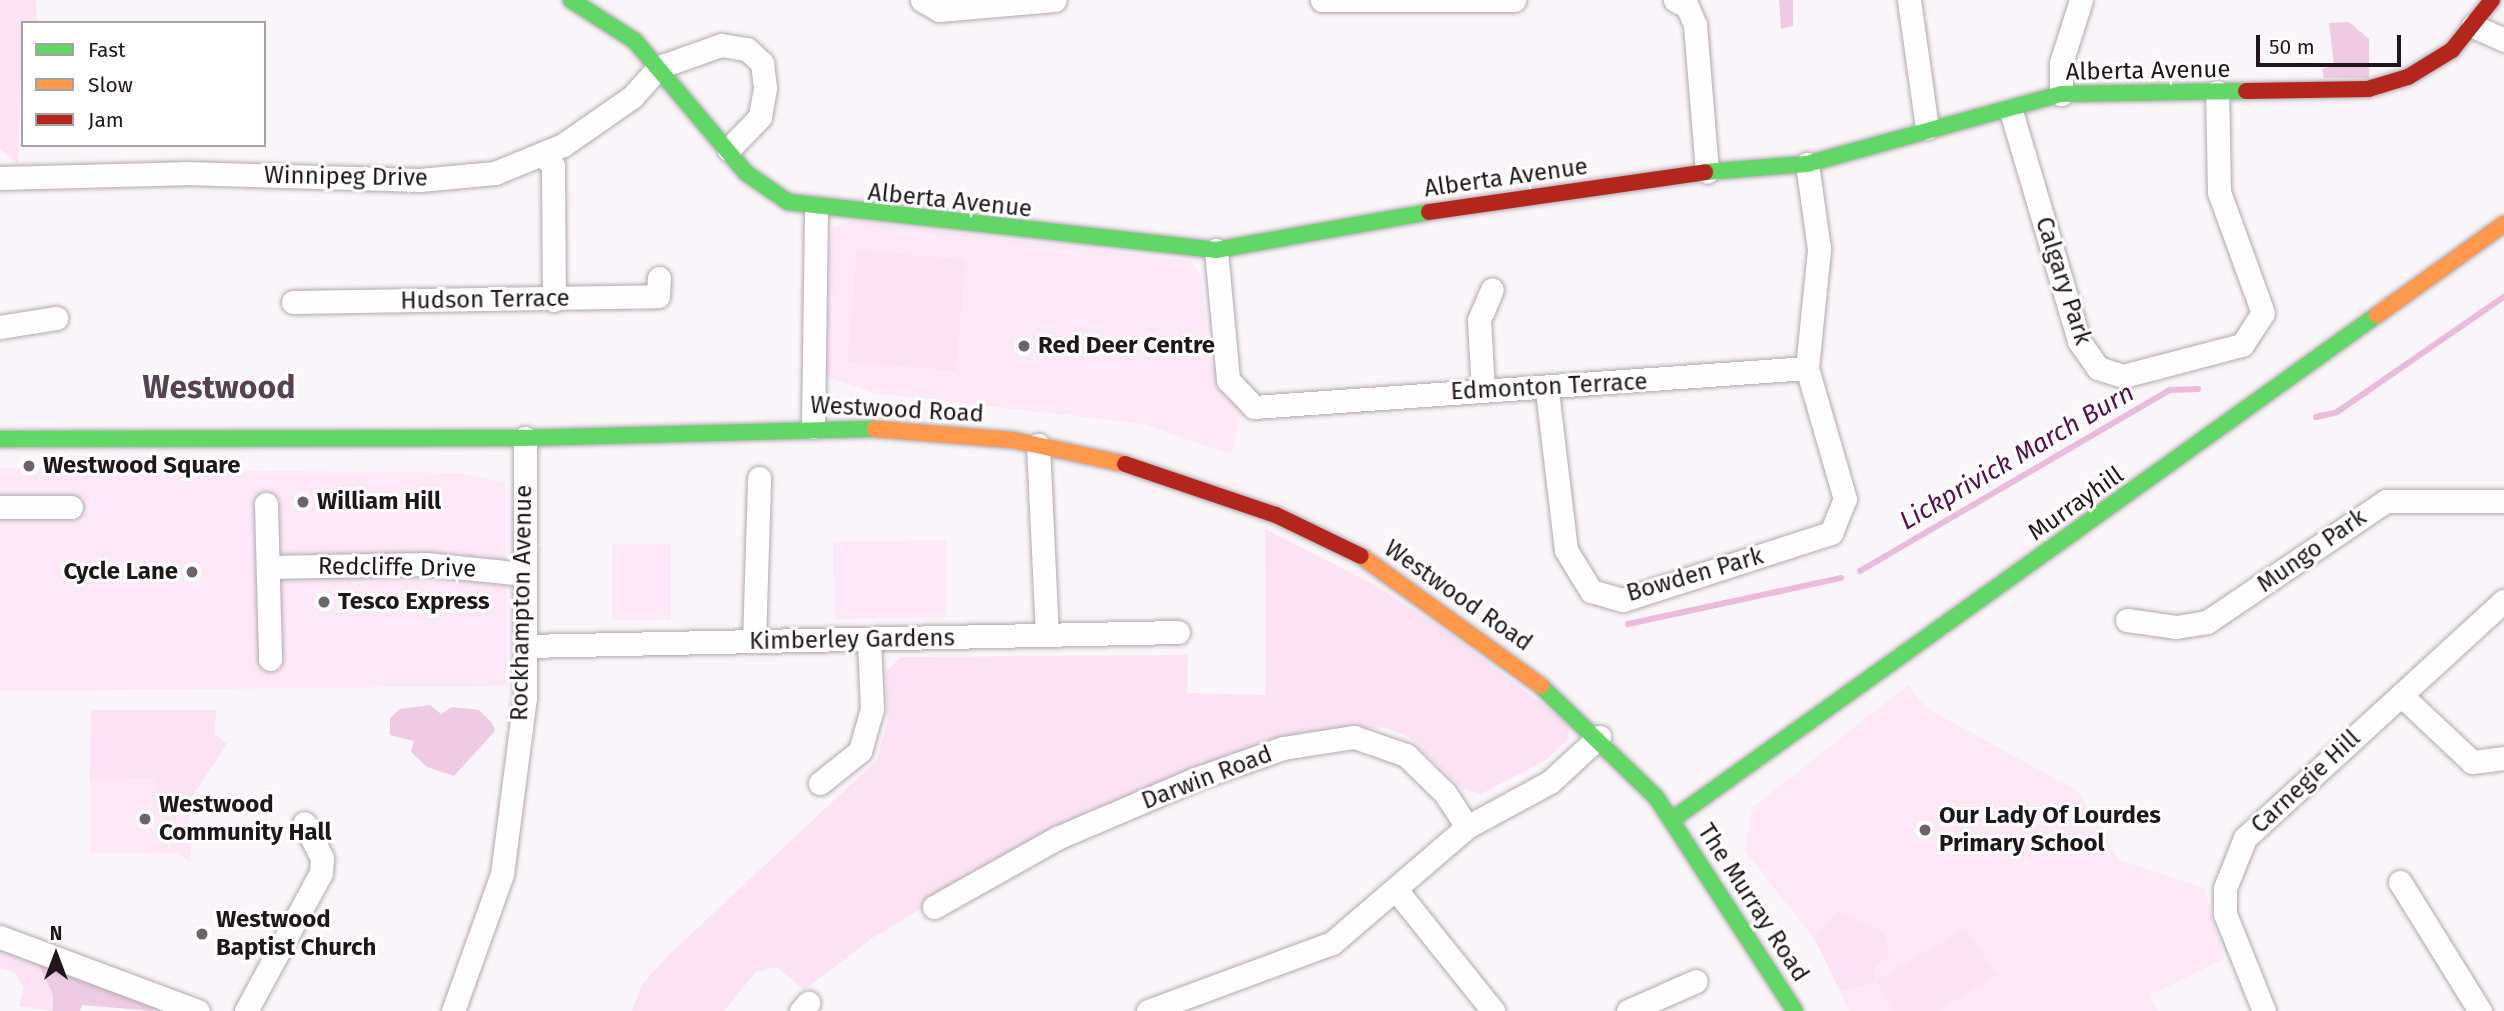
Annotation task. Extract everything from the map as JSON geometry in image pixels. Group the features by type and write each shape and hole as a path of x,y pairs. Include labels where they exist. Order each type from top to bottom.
{"street":[{"path":"922,0 939,10 1055,0"},
{"path":"1322,0 1514,0"},
{"path":"1675,0 1687,6 1695,25 1707,172"},
{"path":"1909,0 1927,128"},
{"path":"2061,94 2064,50 2081,0"},
{"name":"Alberta Avenue","path":"580,2 635,41 766,190 816,208 1216,250 1707,172 1808,164 1927,128 2011,111 2061,94 2368,89 2430,65 2473,26 2492,0"},
{"path":"2473,26 2504,40"},
{"path":"659,67 721,45 747,50 762,63 760,117 729,149"},
{"name":"Winnipeg Drive","path":"0,178 185,173 420,180 495,173 543,155 632,97 659,67"},
{"name":"Calgary Park","path":"2011,111 2079,341 2098,368 2136,375 2242,345 2263,313 2219,192 2217,92"},
{"path":"543,155 553,166 554,300"},
{"path":"1808,164 1819,249 1808,368"},
{"path":"813,427 816,208"},
{"name":"Murrayhill","path":"1672,819 2504,223"},
{"name":"Edmonton Terrace","path":"1216,250 1228,380 1254,407 1483,390 1548,391 1808,368"},
{"name":"Hudson Terrace","path":"293,302 554,300 658,296 659,278"},
{"path":"1483,390 1479,320 1492,290"},
{"path":"0,327 56,318"},
{"name":"Bowden Park","path":"1548,391 1566,551 1591,591 1623,600 1831,533 1845,499 1808,368"},
{"name":"Westwood Road","path":"0,439 525,438 813,427 923,430 1038,445 1205,487 1360,555 1483,638 1599,737 1672,819"},
{"name":"Rockhampton Avenue","path":"453,1011 502,874 526,646 525,438"},
{"path":"1038,445 1036,482 1047,635"},
{"path":"754,641 759,478"},
{"name":"Mungo Park","path":"2127,620 2176,627 2207,622 2386,501 2504,501"},
{"path":"266,504 270,567 270,659"},
{"path":"0,507 71,507"},
{"name":"Redcliffe Drive","path":"270,567 426,564 524,574"},
{"name":"Carnegie Hill","path":"2264,1011 2225,914 2232,862 2245,838 2504,601"},
{"name":"Kimberley Gardens","path":"526,646 1178,632"},
{"path":"820,783 860,751 872,709 869,640"},
{"path":"2401,695 2472,762 2504,758"},
{"path":"1148,1011 1332,943 1397,891 1468,827 1550,782 1599,737"},
{"name":"Darwin Road","path":"934,907 1057,838 1195,779 1283,748 1342,739 1406,755 1445,793 1468,827"},
{"name":"The Murray Road","path":"1672,819 1795,1011"},
{"path":"247,1011 293,920 321,873 322,858 304,823"},
{"path":"2400,882 2480,1011"},
{"path":"1397,891 1493,1011"},
{"path":"0,937 198,1011"},
{"path":"1628,1011 1696,981"}],"shaded area":[{"path":"0,0 36,0 37,21 21,21 18,164 0,149"},
{"path":"1779,0 1793,0 1793,26 1781,29"},
{"path":"2349,22 2369,39 2369,78 2324,78 2322,69 2334,65 2329,23"},
{"path":"853,221 1191,261 1201,277 1210,359 1242,412 1231,455 1144,424 875,393 826,377 830,237 834,227"},
{"path":"857,250 966,259 956,371 847,362"},
{"path":"0,468 458,473 505,482 507,686 0,691"},
{"path":"1265,529 1373,584 1450,634 1568,724 1569,739 1546,760 1481,794 1462,788 1410,738 1385,727 1303,734 1195,779 1090,810 875,936 804,990 777,967 756,972 724,1011 632,1011 642,984 671,953 877,760 887,723 886,671 901,657 1188,655 1187,693 1266,695"},
{"path":"946,540 947,617 834,619 833,542"},
{"path":"612,544 671,544 671,620 612,620"},
{"name":"Our Lady Of Lourdes Primary School","path":"1908,685 1926,708 2078,791 2119,860 2204,888 2224,959 2150,995 2157,1011 1849,1011 1820,946 1745,851 1752,808"},
{"path":"430,705 441,714 452,707 479,710 492,723 495,731 454,776 427,767 411,752 414,741 390,735 390,718 400,709"},
{"path":"91,710 216,710 215,734 227,744 189,801 156,804 155,778 90,780"},
{"path":"155,778 156,804 189,801 191,863 178,854 90,853 90,780"},
{"path":"1838,911 1883,932 1890,956 1873,969 1876,981 1966,928 1997,975 1936,1011 1893,1011 1877,982 1840,991 1814,938"},
{"path":"0,947 35,956 53,995 53,1011 19,1006 24,988 14,972 0,969"},
{"path":"35,956 157,1002 153,1011 82,1005 80,1011 53,1011 53,995"}],"waterway":[{"name":"Lickprivick March Burn","path":"2316,417 2337,412 2504,297"},
{"name":"Lickprivick March Burn","path":"1860,571 2170,390 2198,389"},
{"name":"Lickprivick March Burn","path":"1628,624 1841,578"}],"traffic: fast":[{"path":"571,0 635,41 746,173 788,202 1216,250 1429,212"},
{"path":"1705,172 1807,164 2061,94 2246,91"},
{"path":"1673,819 2377,315"},
{"path":"0,439 525,438 875,429"},
{"path":"1541,686 1656,797 1795,1011"}],"traffic: slow":[{"path":"2377,315 2504,224"},
{"path":"875,429 1013,440 1125,464"},
{"path":"1361,556 1541,686"}],"traffic: jam":[{"path":"2246,91 2368,89 2408,77 2452,50 2492,0"},
{"path":"1429,212 1705,172"},
{"path":"1125,464 1276,515 1361,556"}],"place":[{"name":"Red Deer Centre","path":"1024,346"},
{"name":"Westwood Square","path":"29,466"},
{"name":"William Hill","path":"303,502"},
{"name":"Cycle Lane","path":"192,572"},
{"name":"Tesco Express","path":"324,602"},
{"name":"Westwood Community Hall","path":"145,819"},
{"name":"Our Lady Of Lourdes Primary School","path":"1925,830"},
{"name":"Westwood Baptist Church","path":"202,934"}],"district":[{"name":"Westwood","path":"219,387"}]}
